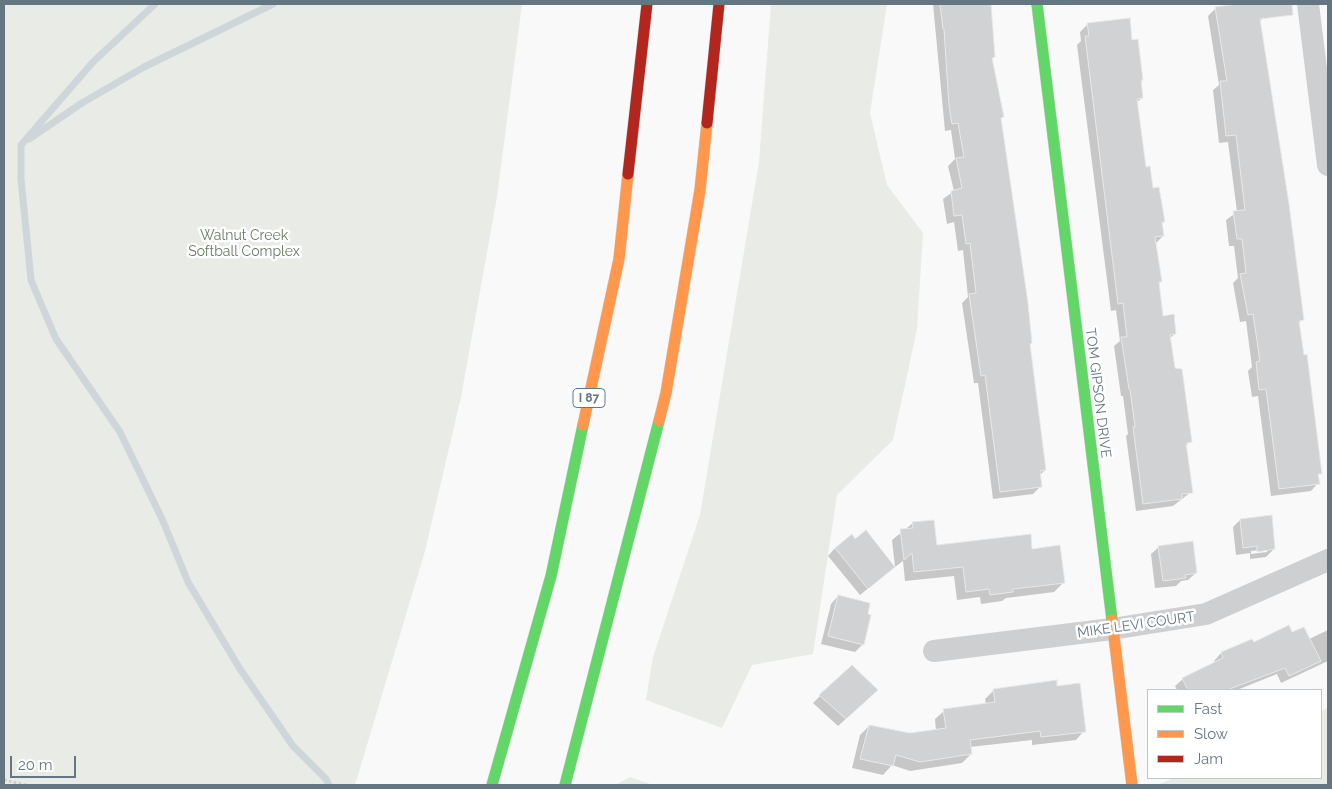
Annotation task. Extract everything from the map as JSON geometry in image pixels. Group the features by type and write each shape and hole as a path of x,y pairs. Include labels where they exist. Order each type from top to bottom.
{"main road":[{"name":"I 87","path":"492,785 551,576 619,259 648,4"},
{"path":"565,785 666,393 700,190 719,4"},
{"name":"TOM GIPSON DRIVE","path":"1037,4 1132,785"}],"street":[{"path":"1308,4 1328,165"},
{"name":"MIKE LEVI COURT","path":"934,651 1112,629 1206,614 1328,560"}],"path":[{"path":"4,780 26,785"}],"green space":[{"name":"Walnut Creek Softball Complex","path":"4,4 522,4 497,197 461,397 425,551 355,785 4,785"},
{"path":"771,4 887,4 870,113 887,185 923,233 917,329 893,440 837,495 813,654 752,665 722,728 646,700 653,657 700,515 759,162"},
{"path":"1328,708 1328,785 1157,785 1172,779 1322,779 1322,711"},
{"path":"630,777 653,785 615,785"}],"building":[{"path":"940,4 991,4 995,57 992,58 1004,117 1001,118 1028,303 1032,343 1030,344 1046,470 1040,471 1042,487 1000,492 985,375 981,376 969,294 976,293 970,243 966,244 962,215 954,216 951,191 962,188 956,158 964,157 958,123 952,124 949,106 944,29"},
{"path":"1239,4 1292,4 1293,15 1260,19 1289,204 1304,320 1299,321 1304,355 1307,354 1322,474 1318,474 1320,484 1279,489 1266,389 1259,390 1256,362 1260,361 1253,314 1248,315 1240,274 1246,273 1242,239 1237,239 1233,211 1245,210 1236,135 1226,136 1220,81 1227,81 1215,7"},
{"path":"1130,18 1132,40 1138,39 1143,80 1141,80 1143,98 1137,99 1146,167 1150,166 1153,188 1159,187 1165,222 1162,222 1164,236 1155,237 1162,282 1159,282 1163,316 1174,314 1176,334 1170,335 1175,368 1182,369 1192,442 1186,443 1193,493 1182,494 1182,499 1143,504 1130,389 1121,337 1127,337 1123,303 1118,304 1085,36 1089,36 1087,23"},
{"path":"1272,515 1275,549 1257,552 1257,546 1243,548 1240,519"},
{"path":"934,520 937,545 1031,534 1032,549 1060,545 1065,583 1013,589 1013,592 990,595 989,589 966,592 963,567 914,572 912,553 904,560 900,529 913,528 912,522"},
{"path":"866,530 895,567 868,589 835,548 852,534 855,539"},
{"path":"1193,541 1197,573 1185,575 1186,578 1163,581 1158,546"},
{"path":"838,595 870,603 868,614 871,615 864,645 828,636"},
{"path":"1289,625 1292,632 1304,627 1321,661 1289,676 1285,668 1230,689 1188,689 1182,678 1223,658 1221,652 1252,639 1254,642"},
{"path":"852,665 878,690 846,719 819,695"},
{"path":"1057,680 1057,686 1080,683 1086,732 1041,737 1040,731 970,740 972,754 920,762 896,755 893,766 860,759 869,725 910,733 946,728 943,709 995,702 993,689"}],"waterway":[{"path":"155,4 93,62 21,145 21,179 31,280 56,339 120,432 163,521 188,582 240,669 293,746 326,779 329,785"},
{"path":"29,139 82,103 144,67 273,4"}],"traffic: fast":[{"path":"1037,4 1112,620"},
{"path":"565,785 659,421"},
{"path":"492,785 551,576 583,425"}],"traffic: slow":[{"path":"659,421 666,393 700,190 707,123"},
{"path":"583,425 619,259 628,174"},
{"path":"1112,620 1132,785"}],"traffic: jam":[{"path":"628,174 647,4"},
{"path":"707,123 719,4"}]}
